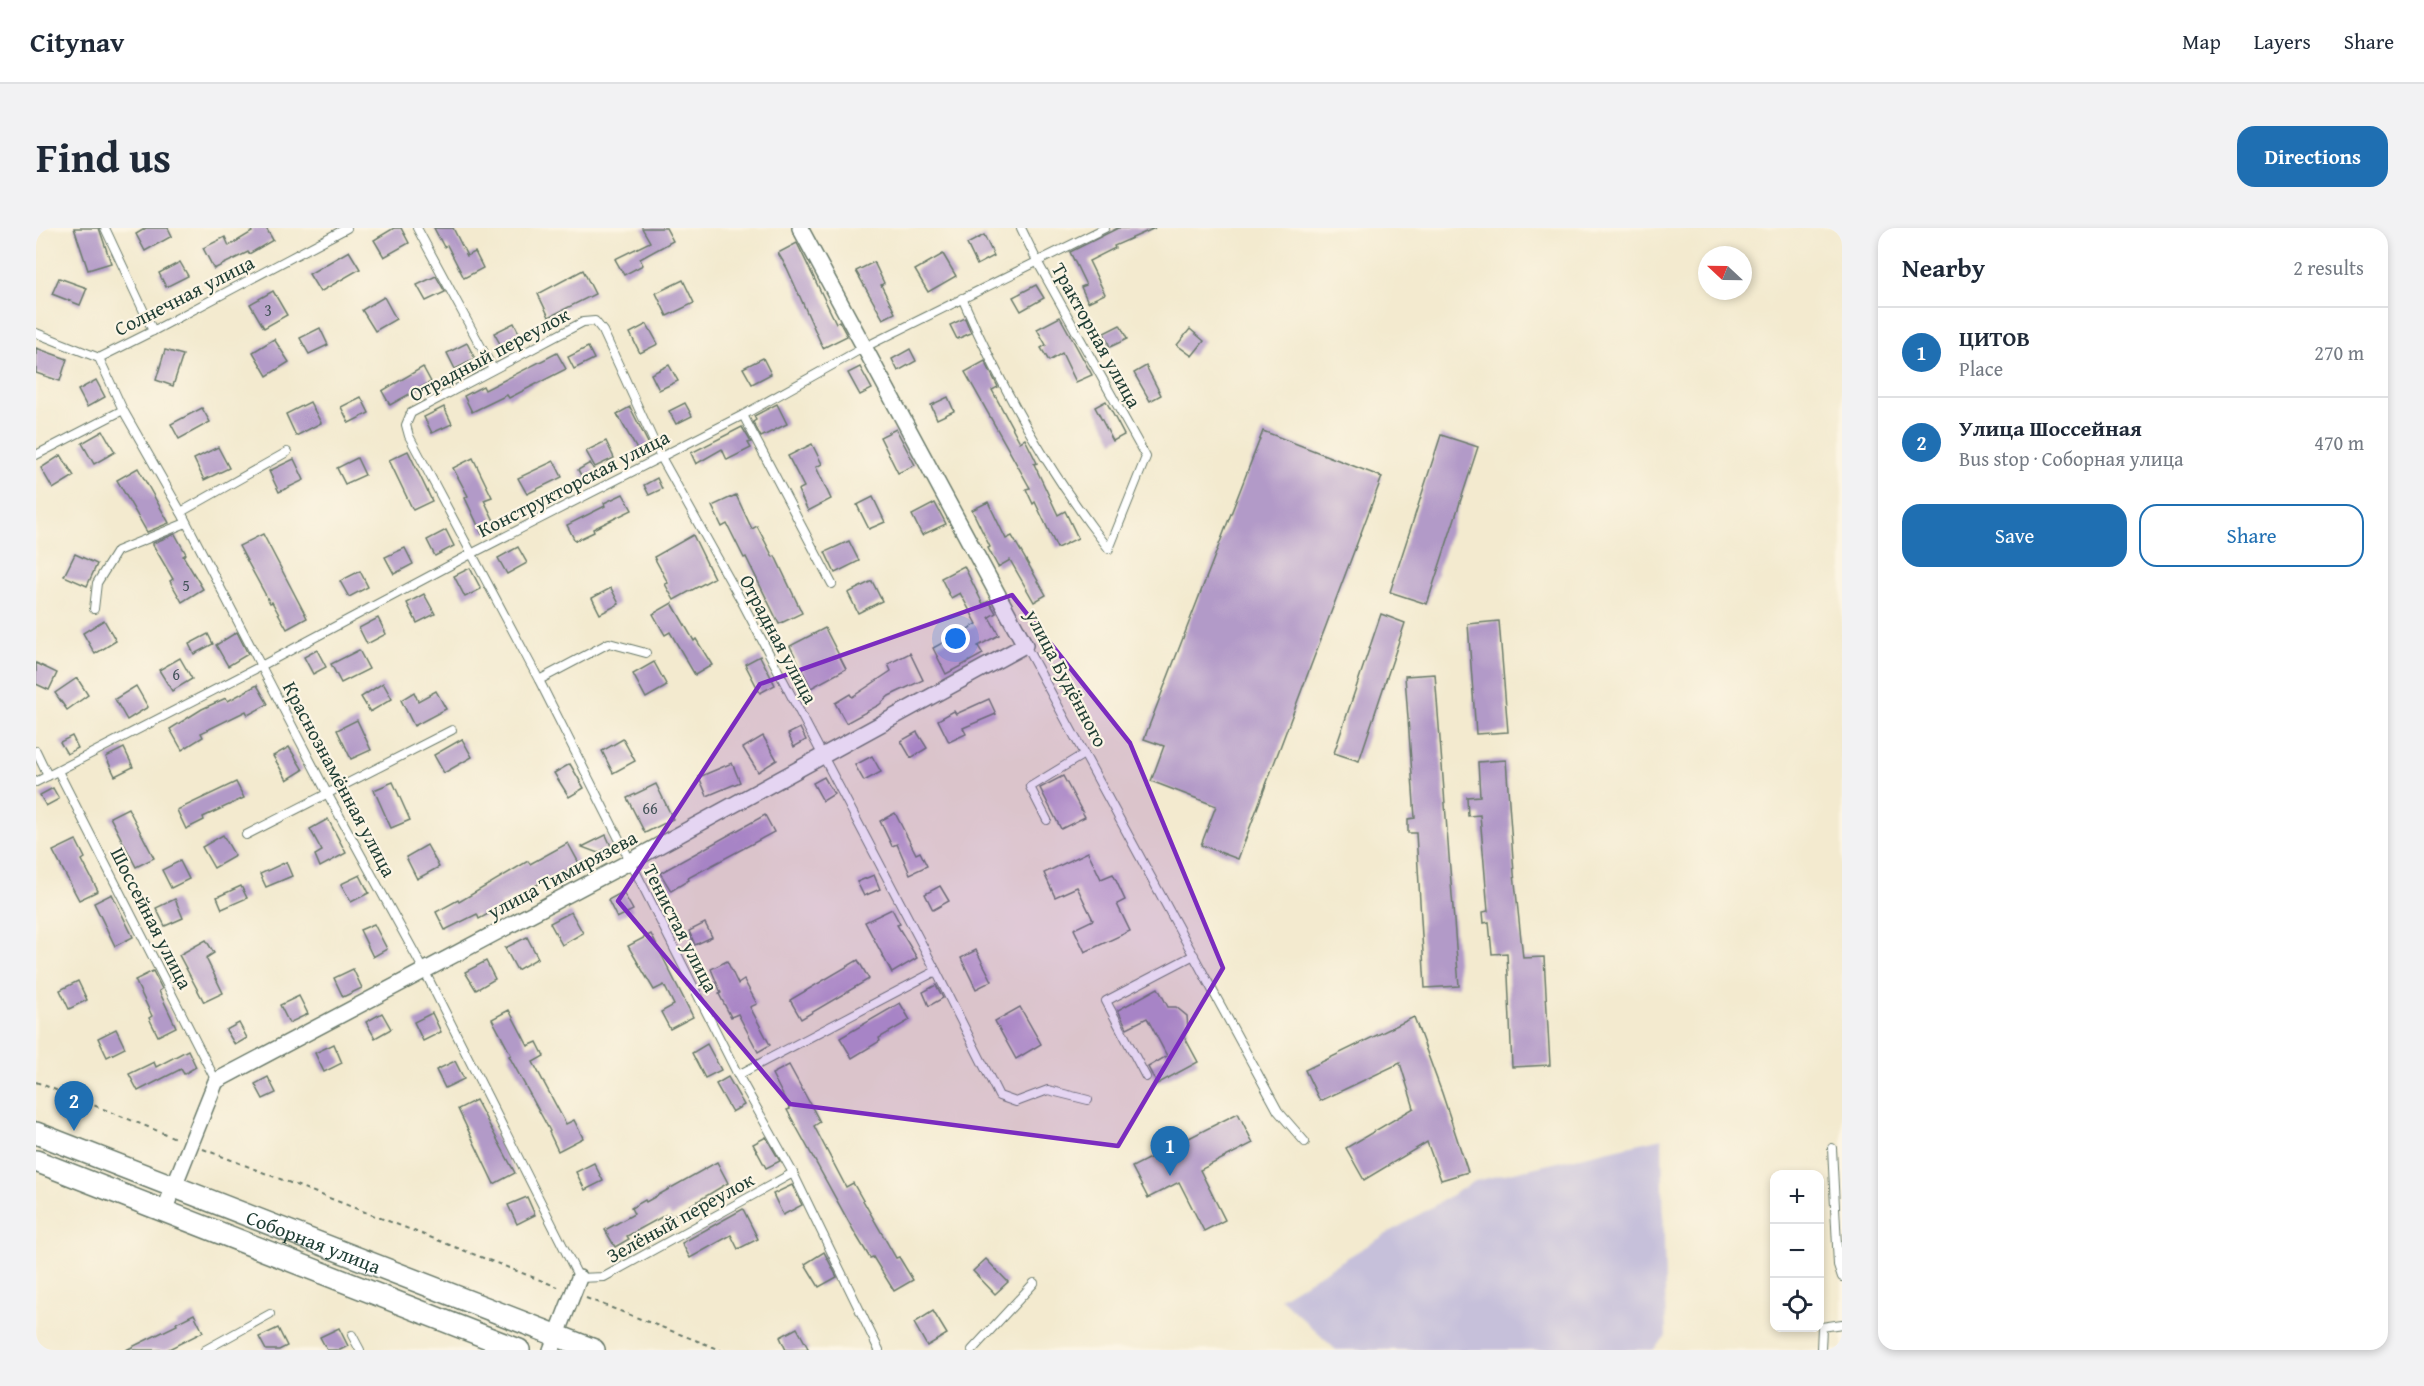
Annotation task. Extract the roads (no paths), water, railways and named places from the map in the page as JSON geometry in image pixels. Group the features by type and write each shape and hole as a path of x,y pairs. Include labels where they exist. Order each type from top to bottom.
{"street":[{"name":"улица Будённого","path":"800,228 1025,645"},
{"name":"улица Тимирязева","path":"216,1081 426,972 822,758 1025,645"},
{"path":"164,1211 216,1081"},
{"name":"Соборная улица","path":"36,1133 173,1186 554,1343 594,1350"},
{"name":"Соборная улица","path":"36,1161 519,1350"},
{"path":"554,1343 579,1278"}],"lane":[{"path":"105,228 153,331"},
{"name":"Солнечная улица","path":"99,358 347,228"},
{"path":"417,228 493,369"},
{"name":"Тракторная улица","path":"962,298 1015,407 1079,512 1109,549 1146,457 1038,263 1021,228"},
{"name":"Конструкторская улица","path":"36,782 473,553 743,415 863,348 1105,228"},
{"name":"Отрадный переулок","path":"406,425 411,413 583,322 595,321"},
{"name":"Отрадная улица","path":"595,321 603,331 660,457 742,602 936,971 999,1096 1016,1102 1048,1090 1089,1100"},
{"path":"36,333 99,358"},
{"name":"Краснознамённая улица","path":"99,358 123,410 181,512 327,794 426,972 579,1278"},
{"path":"36,455 123,410"},
{"path":"743,415 832,584"},
{"name":"Тенистая улица","path":"406,425 409,436 539,680 738,1075 793,1173 879,1350"},
{"path":"181,512 288,452"},
{"path":"94,609 97,583 117,551 186,523"},
{"path":"539,680 609,643 645,653"},
{"name":"улица Будённого","path":"1025,645 1278,1111 1305,1142"},
{"path":"246,835 452,730"},
{"path":"36,751 48,776"},
{"path":"1047,820 1030,787 1084,754"},
{"name":"Шоссейная улица","path":"58,771 216,1081"},
{"path":"1146,1077 1106,1001 1194,955"},
{"path":"738,1075 936,971"},
{"path":"1832,1148 1838,1266 1842,1277"},
{"name":"Зелёный переулок","path":"579,1278 604,1277 793,1173"},
{"path":"972,1350 1034,1283"},
{"path":"205,1350 270,1314"},
{"path":"1821,1350 1822,1327 1842,1324"},
{"path":"352,1335 360,1350"}],"place":[{"name":"Улица Шоссейная","path":"74,1131"},
{"name":"ЦИТОВ","path":"1170,1176"}]}
